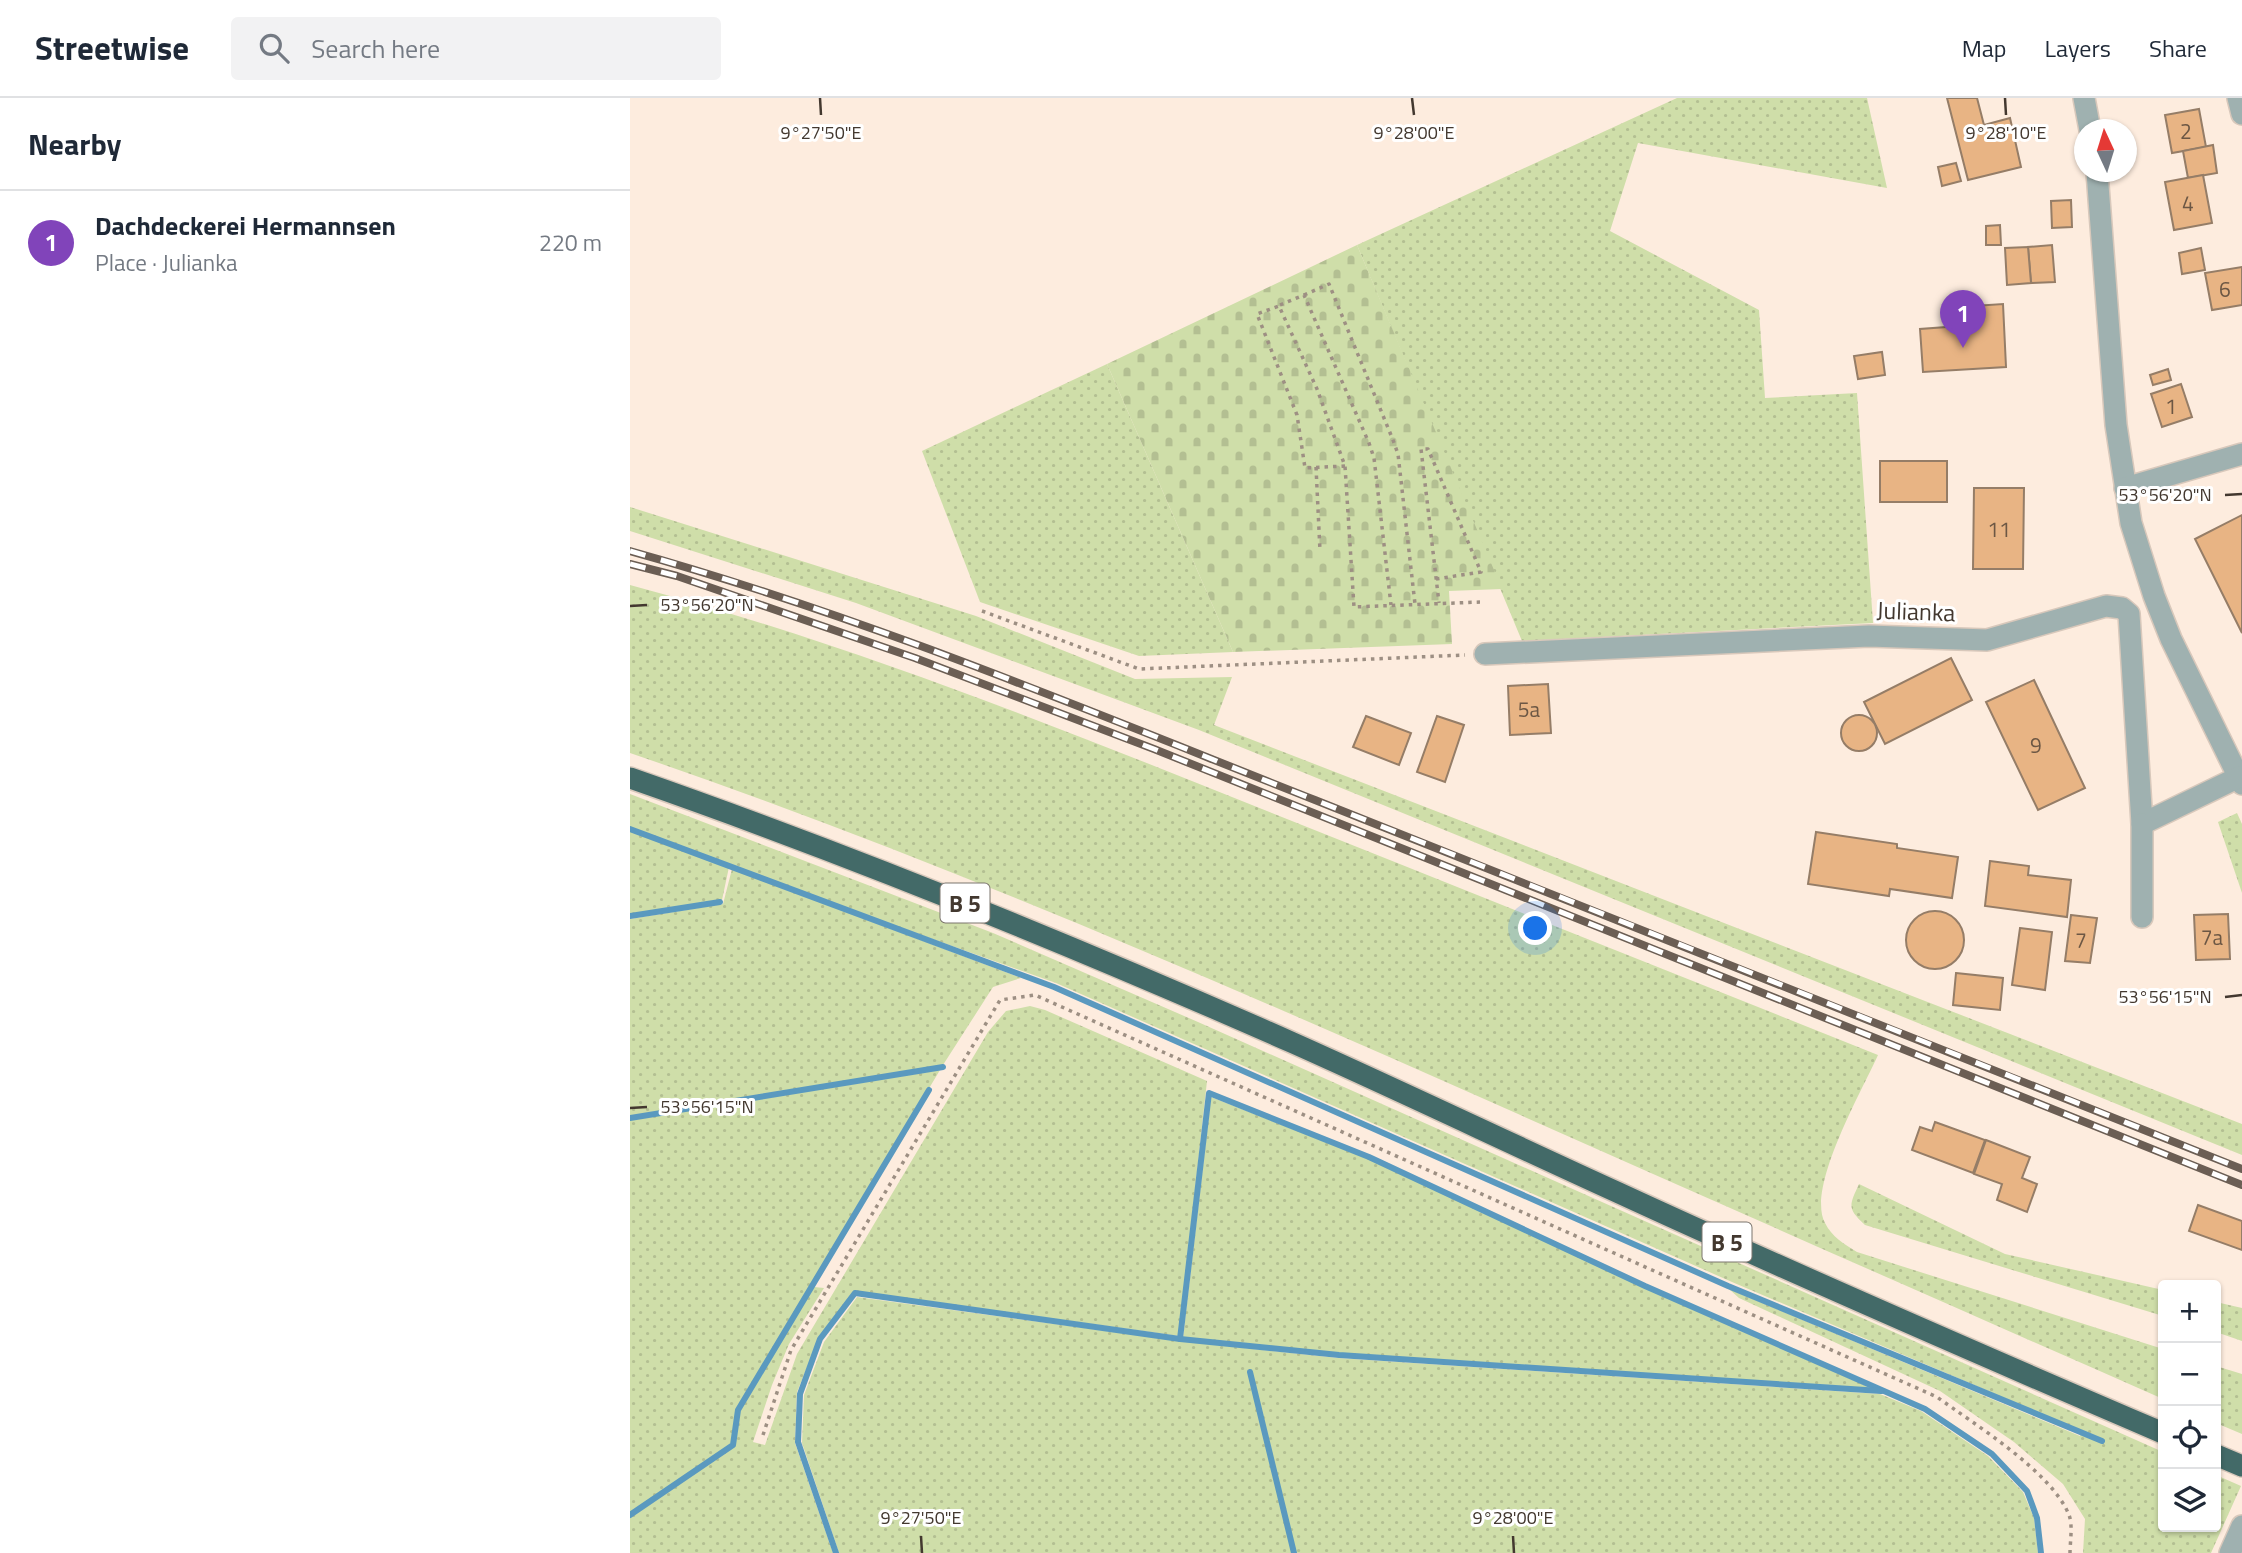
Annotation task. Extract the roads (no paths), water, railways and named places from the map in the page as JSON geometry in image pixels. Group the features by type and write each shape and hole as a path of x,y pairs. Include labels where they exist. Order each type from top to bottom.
{"highway":[{"name":"B 5","path":"630,778 844,855 1071,946 1294,1043 1619,1194 1940,1338 2158,1431"},
{"path":"2221,1457 2242,1466"}],"street":[{"path":"2084,98 2088,119"},
{"path":"2238,98 2242,114"},
{"path":"2099,182 2116,425 2131,523 2171,639 2240,781 2142,824"},
{"path":"2125,488 2242,454"},
{"name":"Julianka","path":"1485,654 1869,636 1987,640 2106,606 2122,608 2129,614 2142,824 2142,917"},
{"path":"2230,1553 2240,1529"}],"waterway":[{"path":"630,829 1054,987 1728,1286 2102,1441"},
{"path":"630,916 720,902"},
{"path":"630,1118 943,1067"},
{"path":"630,1515 733,1445 738,1410 929,1090"},
{"path":"1180,1339 1209,1093 1369,1157 1645,1286 1925,1409 1992,1454 2027,1491 2037,1518 2041,1553"},
{"path":"836,1553 798,1442 800,1394 820,1339 855,1293 1180,1339 1339,1355 1881,1391"},
{"path":"1250,1372 1294,1553"}],"railway":[{"path":"630,551 804,605 976,666 2242,1169"},
{"path":"630,564 677,576 915,658 1154,749 2242,1185"}],"place":[{"name":"Dachdeckerei Hermannsen","path":"1963,348"}]}
